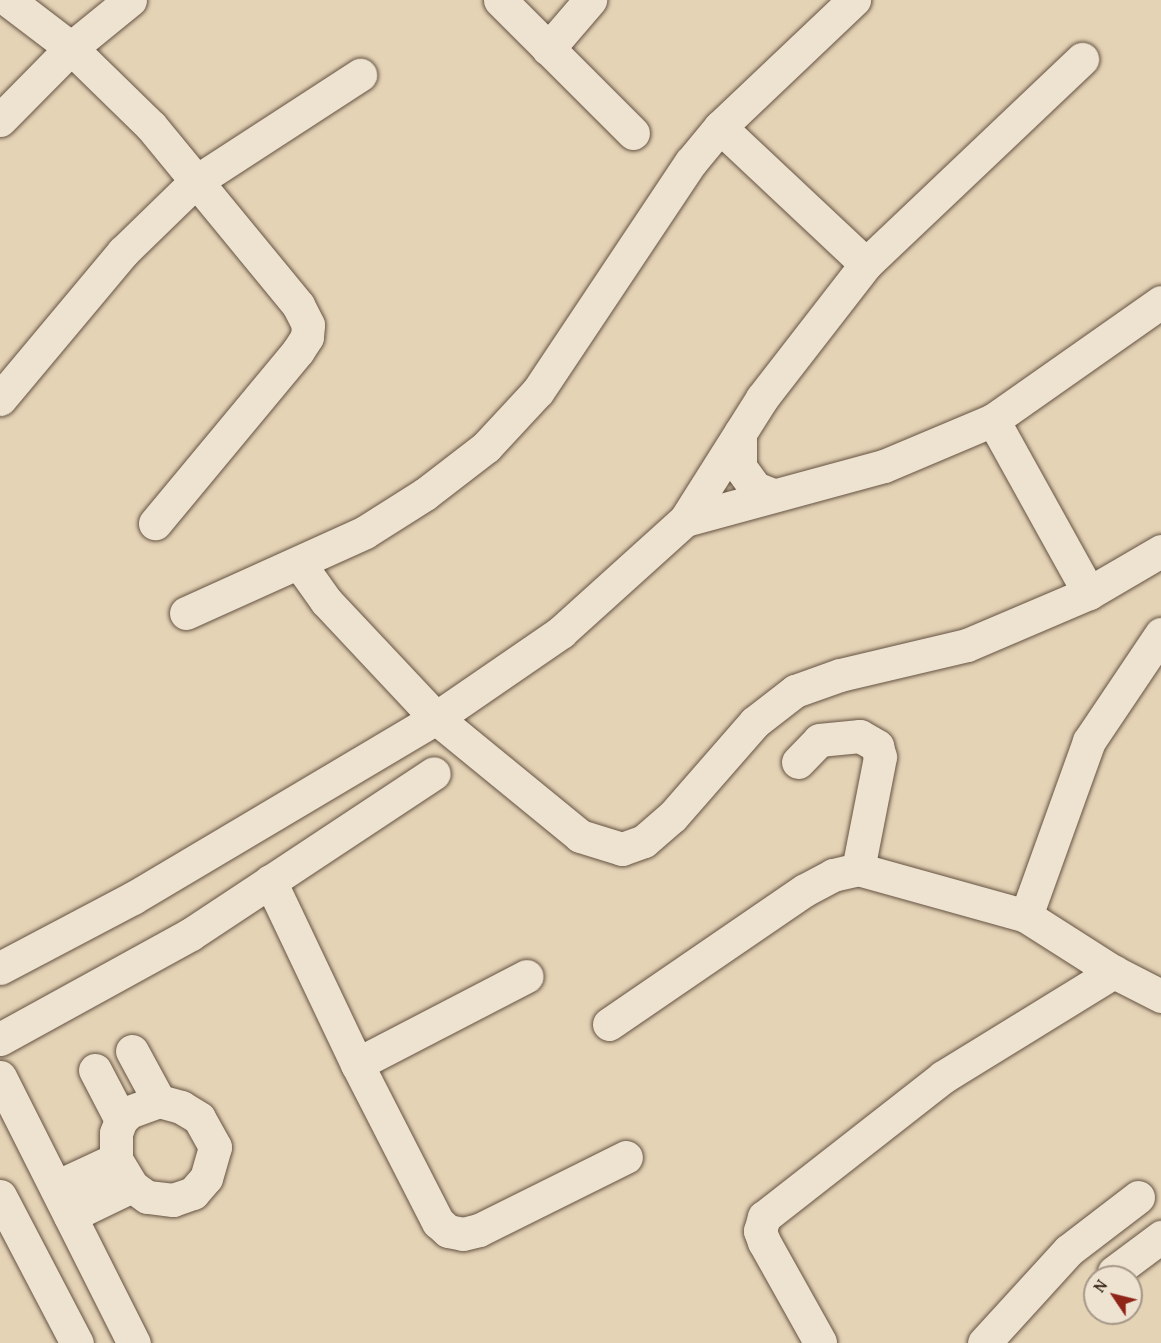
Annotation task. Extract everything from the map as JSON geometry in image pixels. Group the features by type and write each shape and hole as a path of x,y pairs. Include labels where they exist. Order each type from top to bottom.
{"street":[{"path":"8,0 71,48 151,126 298,306 308,325 307,337 155,523"},
{"path":"0,120 71,48 130,0"},
{"path":"500,0 633,133"},
{"path":"548,49 590,0"},
{"path":"186,613 365,532 425,494 486,447 538,391 691,162 720,127 854,0"},
{"path":"0,968 133,898 436,718 561,632 685,520 740,433 828,309 866,264 1082,59"},
{"path":"0,399 123,252 195,182 360,75"},
{"path":"720,127 866,264"},
{"path":"685,520 884,466 993,420 1161,302"},
{"path":"993,420 1089,593"},
{"path":"740,433 740,467 755,488 773,495"},
{"path":"298,563 326,601 436,718 580,837 622,849 644,842 672,817 755,722 795,691 840,675 967,645 1089,593 1161,550"},
{"path":"1026,916 1089,741 1161,634"},
{"path":"798,762 819,740 860,736 877,746 880,757 858,869"},
{"path":"0,1039 130,970 270,881 434,772"},
{"path":"609,1024 805,890 833,875 858,869 1026,916 1114,972 1161,996"},
{"path":"270,881 357,1064 438,1222 448,1231 463,1234 479,1230 626,1157"},
{"path":"820,1342 764,1242 760,1231 764,1217 943,1077 1114,972"},
{"path":"357,1064 527,976"},
{"path":"132,1051 159,1101 200,1118 215,1147 214,1160 206,1178 193,1193 173,1200 147,1197 124,1173 116,1133 121,1120 129,1112 159,1101"},
{"path":"95,1070 121,1120"},
{"path":"0,1077 134,1343"},
{"path":"56,1187 124,1173"},
{"path":"70,1216 124,1173"},
{"path":"0,1196 10,1238 77,1343"},
{"path":"984,1343 1069,1250 1138,1197"},
{"path":"1123,1265 1161,1237"}]}
